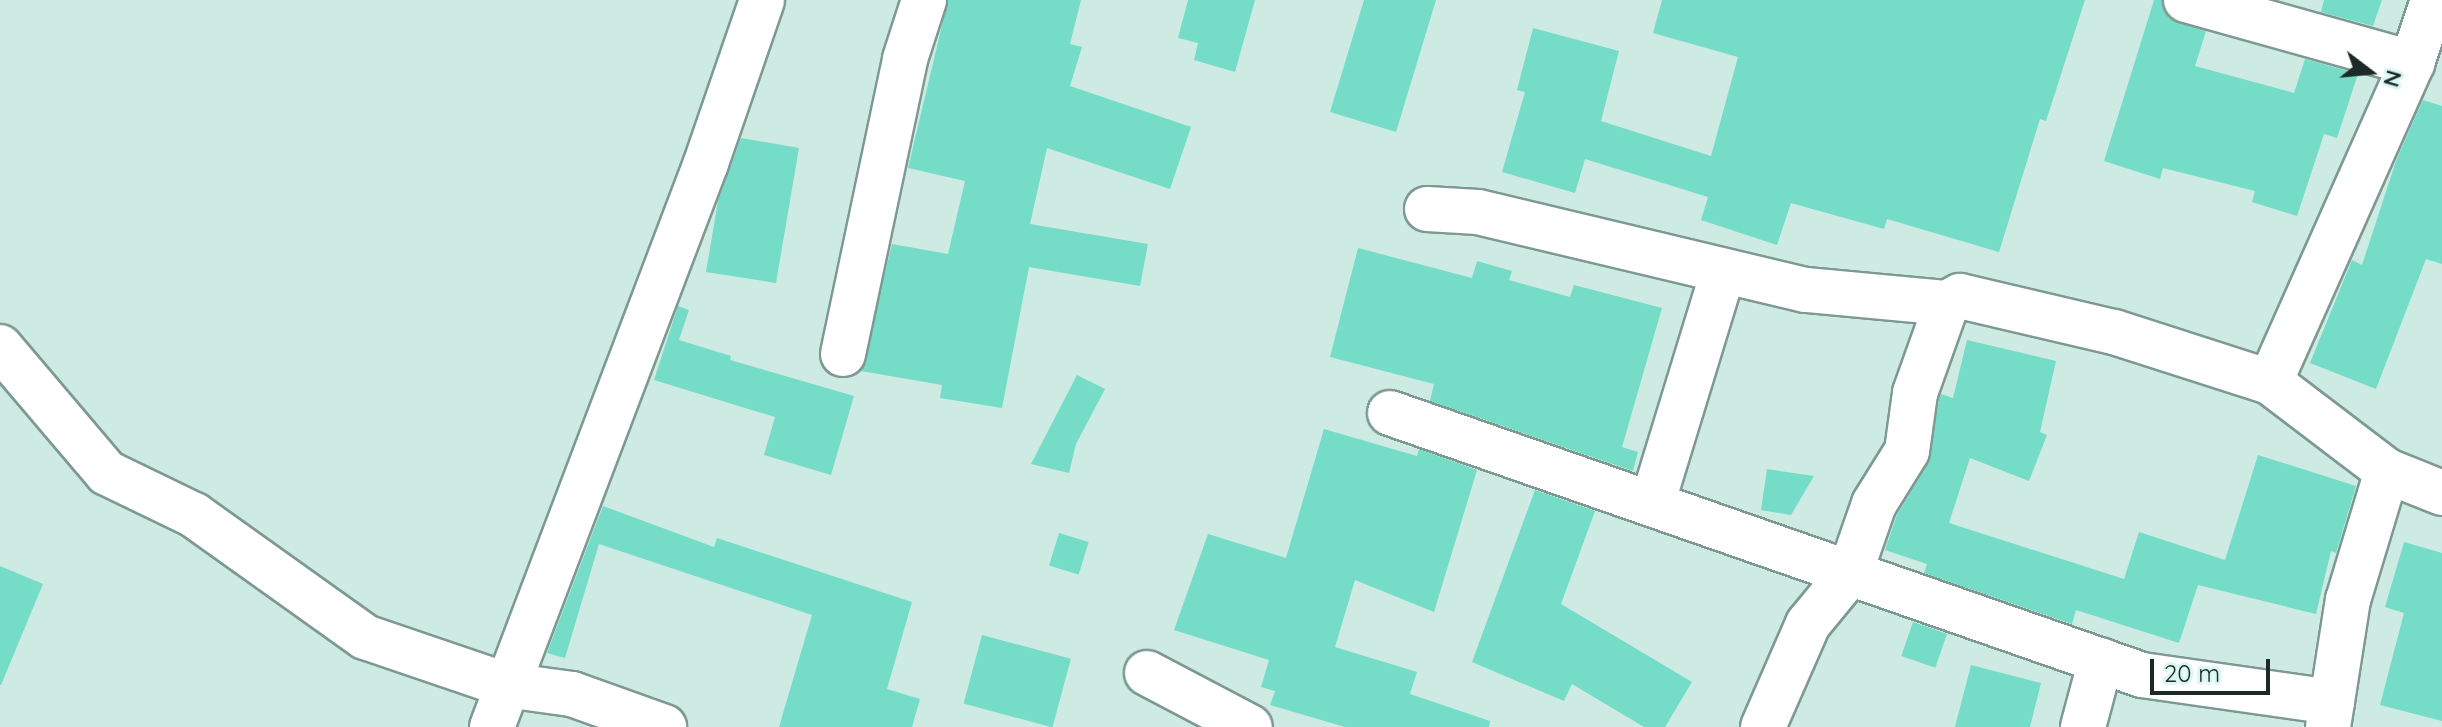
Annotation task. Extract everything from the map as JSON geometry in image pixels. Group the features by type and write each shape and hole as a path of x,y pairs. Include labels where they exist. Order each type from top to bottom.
{"street":[{"path":"492,727 506,685 556,566 762,0"},
{"path":"843,354 905,59 924,0"},
{"path":"2186,0 2425,54"},
{"path":"2270,382 2425,54 2433,0"},
{"path":"1427,209 1478,212 1806,290 1947,303 1976,295 2270,382 2387,471 2442,493"},
{"path":"1653,501 1723,272"},
{"path":"1763,727 1808,624 1850,573 1874,504 1907,451 1915,393 1947,303"},
{"path":"0,347 107,473 194,515 365,637 506,685 572,694 664,727"},
{"path":"1390,413 1653,501 2142,675 2330,714 2348,600 2387,471"},
{"path":"2083,727 2101,660"},
{"path":"1147,673 1250,727"}],"building":[{"path":"948,0 1081,0 1070,44 1082,47 1070,86 1191,127 1170,189 1047,148 1030,224 1148,244 1140,286 1029,267 1002,408 940,398 942,385 861,371 892,244 948,254 965,181 908,168"},
{"path":"1188,0 1255,0 1235,72 1194,60 1198,43 1178,38"},
{"path":"1364,0 1436,0 1396,132 1330,112"},
{"path":"1662,0 2085,0 2046,121 2040,119 1999,252 1887,219 1884,229 1791,203 1777,245 1701,220 1708,197 1585,159 1575,193 1502,172 1525,92 1517,90 1533,28 1619,51 1601,121 1711,156 1738,57 1653,33"},
{"path":"2154,0 2162,0 2169,18 2206,31 2195,66 2294,93 2305,59 2358,74 2337,138 2324,134 2297,216 2252,202 2255,191 2163,168 2160,179 2104,161"},
{"path":"2324,0 2382,0 2373,26 2321,12"},
{"path":"2423,100 2442,106 2442,264 2426,259 2376,389 2310,363 2352,260 2362,265 2396,161"},
{"path":"741,138 799,148 776,283 706,272 718,201"},
{"path":"1358,248 1472,278 1477,261 1512,271 1509,280 1570,297 1574,285 1662,308 1622,447 1638,452 1633,471 1430,401 1434,384 1330,357"},
{"path":"678,306 689,310 679,340 731,356 730,360 854,396 831,475 764,455 775,417 654,380"},
{"path":"1967,340 2056,361 2040,432 2047,435 2029,481 1970,458 1949,523 2124,579 2139,532 2225,560 2258,455 2356,486 2336,553 2331,551 2316,614 2198,585 2179,643 2076,610 2072,624 1924,573 1927,564 1885,550 1897,515 1928,464 1939,399 1941,394 1953,398"},
{"path":"1077,375 1105,389 1076,444 1069,473 1031,464"},
{"path":"1324,429 1417,456 1419,449 1477,470 1434,612 1355,580 1335,647 1417,672 1410,694 1490,721 1489,727 1345,727 1270,705 1275,691 1261,687 1269,660 1174,630 1208,534 1286,558"},
{"path":"1767,469 1814,476 1791,515 1761,510"},
{"path":"1535,490 1595,511 1561,604 1692,682 1665,727 1644,727 1572,684 1564,701 1472,662"},
{"path":"603,506 714,547 717,538 912,602 887,689 920,699 912,727 779,727 812,615 599,544 565,658 547,653"},
{"path":"1059,533 1089,542 1079,575 1049,566"},
{"path":"2404,542 2442,553 2442,721 2380,705 2404,613 2385,607"},
{"path":"0,566 43,584 1,685 0,685"},
{"path":"1913,622 1947,634 1935,668 1901,656"},
{"path":"982,635 1071,659 1053,727 964,704"},
{"path":"1971,665 2041,683 2030,727 1955,727"}]}
